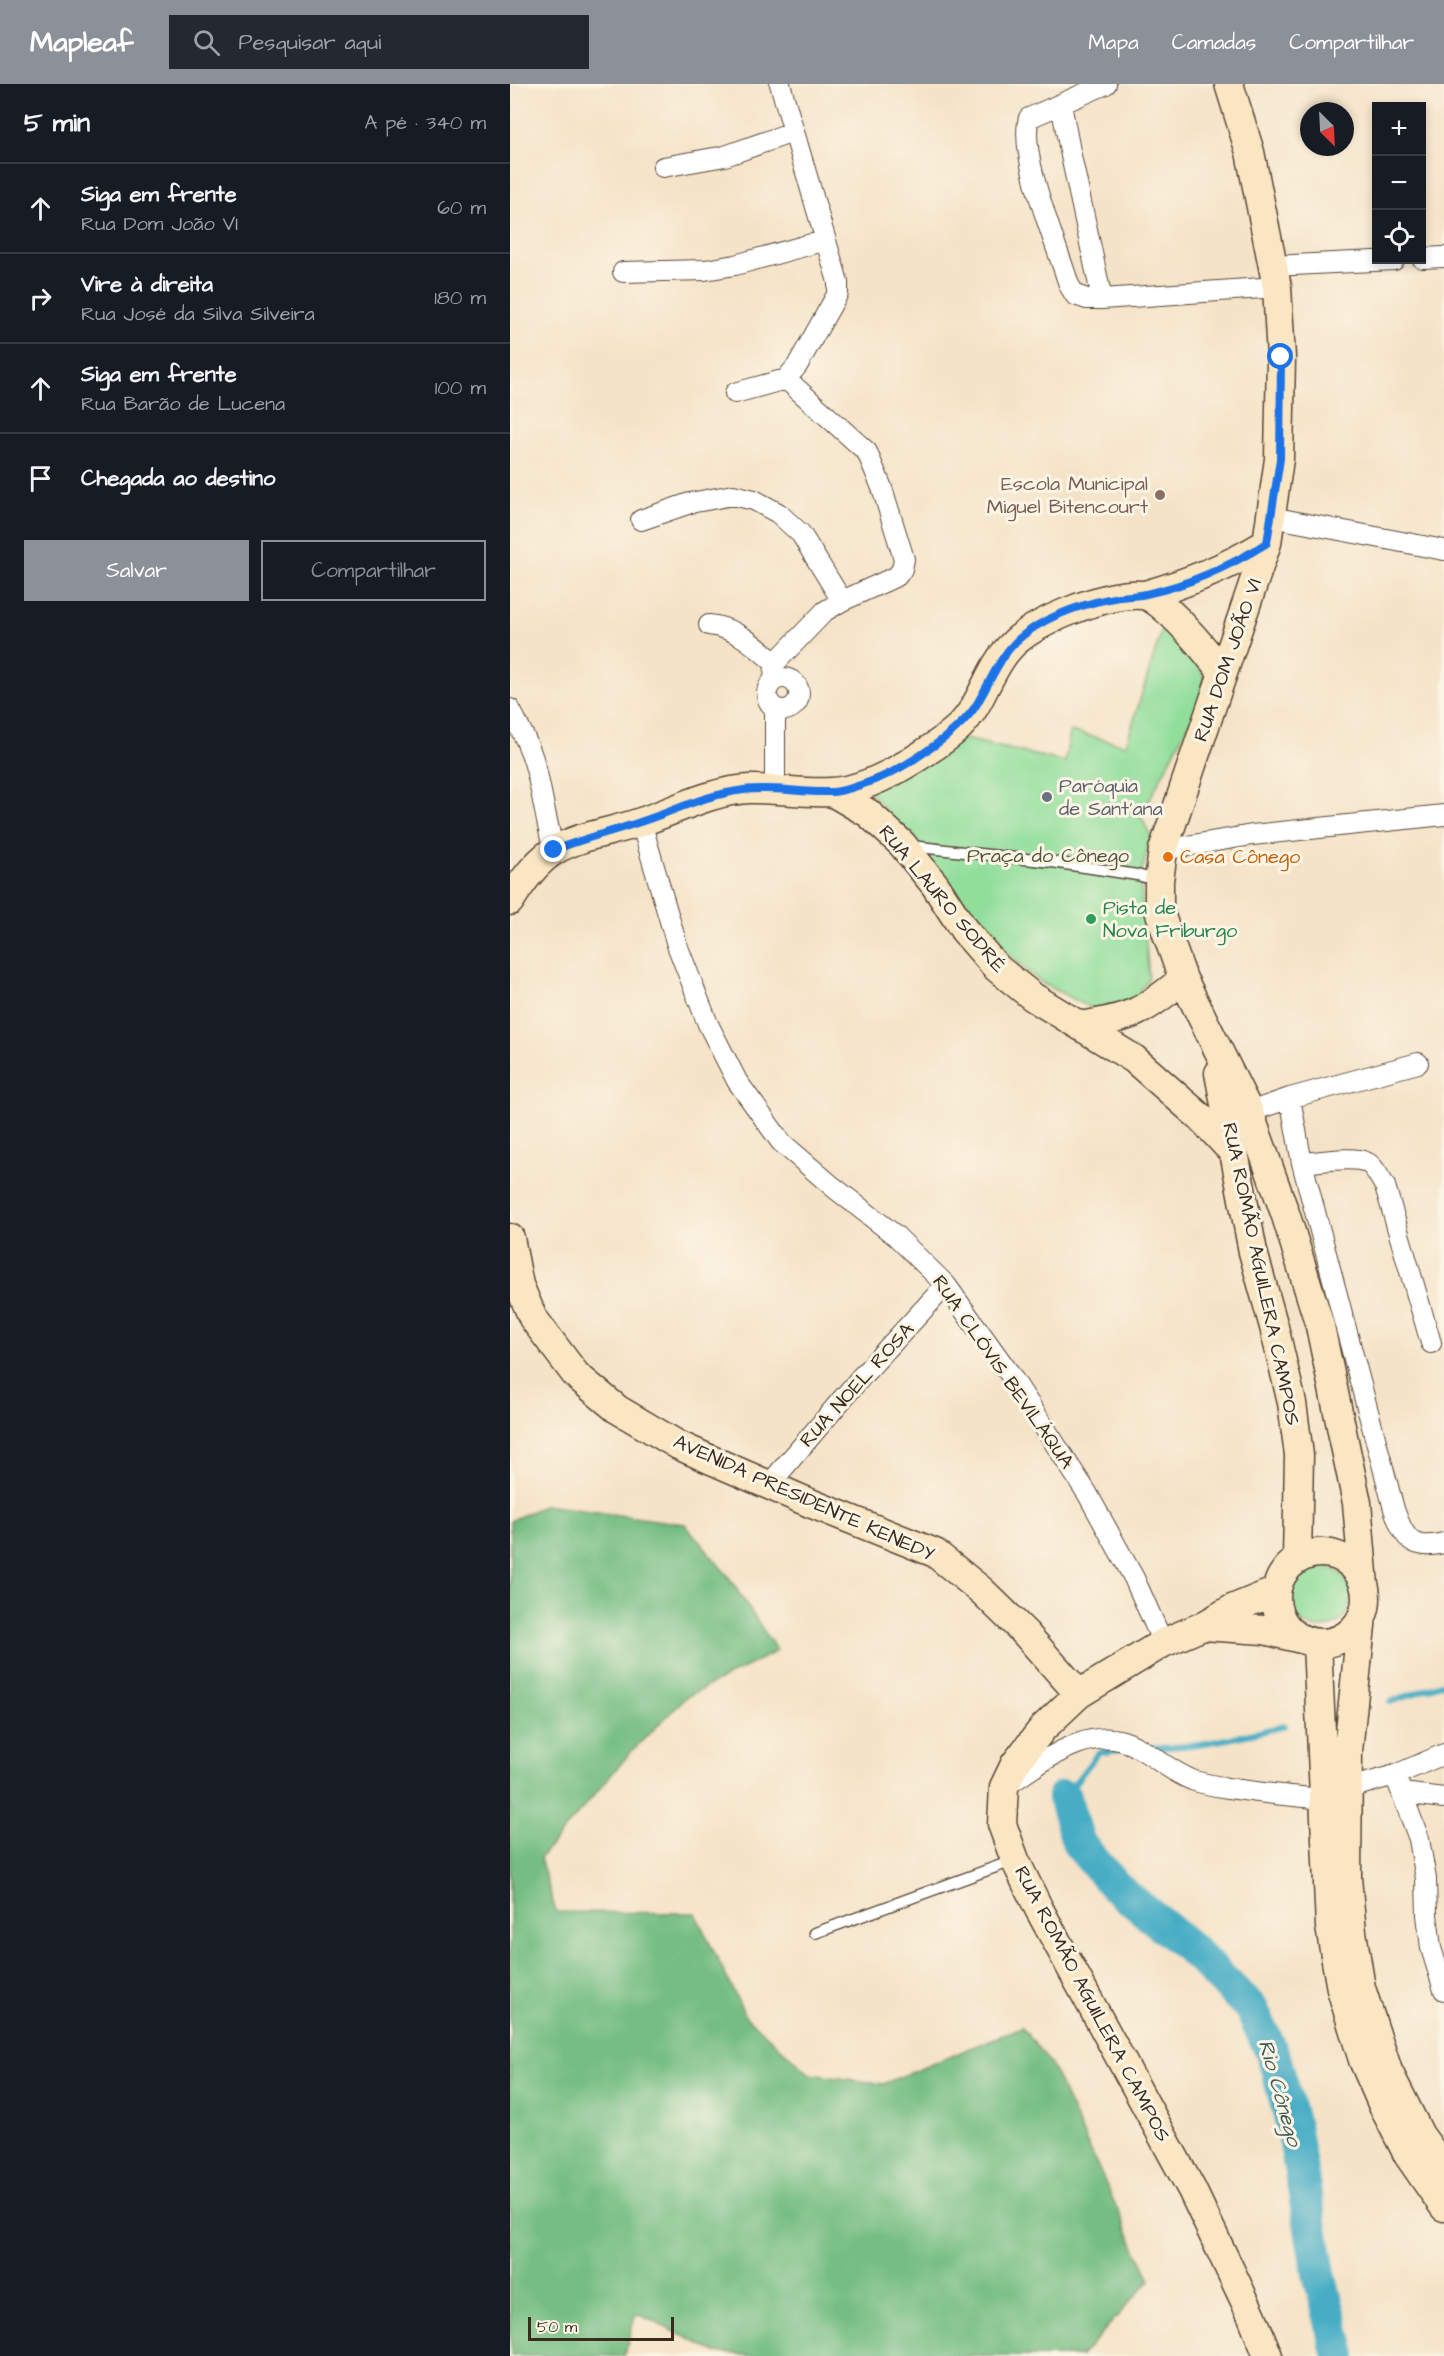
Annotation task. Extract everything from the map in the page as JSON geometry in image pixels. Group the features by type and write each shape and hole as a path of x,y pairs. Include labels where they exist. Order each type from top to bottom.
{"street":[{"path":"735,393 786,379 797,366 838,293 838,282 780,84"},
{"path":"1106,84 1029,118 1026,130 1028,152 1069,285 1075,295 1088,299 1102,299 1372,263"},
{"name":"RUA DOM JOÃO VI","path":"1215,1047 1183,979 1159,910 1159,881 1163,850 1269,530 1280,459 1282,415 1275,277 1250,152 1229,84"},
{"path":"1061,104 1102,299"},
{"path":"663,167 725,156 794,132"},
{"path":"623,272 715,269 826,240"},
{"path":"1426,258 1444,257"},
{"path":"709,625 724,626 739,633 774,672 794,683 799,693 795,704 786,710 775,708 768,700 767,689 774,672 825,612 842,601 897,576 902,569 904,560 882,488 867,452 786,379"},
{"path":"640,520 690,503 734,495 754,500 778,513 801,534 842,601"},
{"path":"510,901 519,886 554,850 594,835 641,822 713,795 747,789 832,792 870,782 889,774 960,726 976,706 1009,647 1028,632 1051,619 1082,607 1118,597 1145,595 1210,573 1243,558 1269,530 1444,550"},
{"path":"1145,595 1169,611 1223,673"},
{"path":"775,708 775,789"},
{"path":"510,709 529,746 554,850"},
{"name":"RUA LAURO SODRÉ","path":"832,792 868,813 902,844 934,885 964,930 997,968 1033,998 1134,1059 1200,1117 1232,1150"},
{"path":"1163,850 1252,835 1444,815"},
{"name":"RUA CLÓVIS BEVILÁQUA","path":"641,822 677,945 708,1024 737,1081 781,1142 896,1236 946,1285 1007,1370 1087,1493 1134,1578 1163,1643"},
{"path":"1080,1026 1116,1020 1139,1012 1183,979"},
{"name":"RUA ROMÃO AGUILERA CAMPOS","path":"1215,1047 1249,1112 1286,1216 1320,1326 1357,1503 1364,1585"},
{"name":"RUA ROMÃO AGUILERA CAMPOS","path":"1215,1047 1232,1150 1253,1252 1292,1403 1299,1455 1297,1560"},
{"path":"1249,1112 1290,1098 1418,1063"},
{"path":"1290,1098 1302,1163 1402,1533 1414,1543 1430,1546 1444,1543"},
{"path":"1302,1163 1355,1159 1369,1163 1377,1173 1384,1185 1431,1343"},
{"name":"AVENIDA PRESIDENTE KENEDY","path":"510,1238 519,1285 533,1318 576,1374 617,1409 668,1439 768,1486 935,1553 991,1600 1025,1633 1080,1694"},
{"name":"RUA NOEL ROSA","path":"768,1486 862,1376 946,1285"},
{"path":"1444,2168 1420,2135 1388,2071 1361,1988 1352,1932 1347,1878 1335,1794 1320,1672 1309,1641 1286,1627 1277,1610 1276,1591 1282,1573 1305,1555 1323,1552 1341,1557 1355,1569 1364,1585 1366,1601 1362,1616 1348,1751 1335,1794 1330,1927 1341,1989 1363,2060 1383,2106 1408,2155 1444,2207"},
{"name":"RUA ROMÃO AGUILERA CAMPOS","path":"1268,2356 1252,2316 1192,2190 1039,1910 1015,1860 1002,1824 1004,1787 1015,1764 1043,1728 1080,1694 1163,1643 1203,1626 1232,1609 1276,1591"},
{"path":"1203,1626 1264,1630 1309,1641 1340,1639 1353,1629 1362,1616"},
{"path":"1004,1787 1085,1740 1105,1737 1119,1739 1136,1746 1193,1781 1253,1792 1335,1794 1398,1784 1444,1754"},
{"path":"1398,1784 1444,1798"},
{"path":"1398,1784 1419,1839 1426,1879 1431,1948 1444,1990"}],"lane":[{"path":"902,844 1117,872 1159,881"},
{"path":"815,1933 1015,1860"}],"green space":[{"name":"Praça do Cônego","path":"1164,623 1210,683 1141,816 1151,837 1140,878 1149,978 1134,1000 1093,1009 1042,983 1002,949 869,791 956,737 1065,762 1070,731 1126,745"},
{"path":"545,1505 685,1524 728,1576 777,1651 686,1697 630,1753 540,1858 556,1912 695,1913 746,2017 810,2074 883,2084 1022,2027 1051,2065 1150,2280 1081,2356 753,2356 716,2352 636,2313 624,2356 510,2356 510,1521"},
{"path":"1320,1566 1342,1575 1351,1597 1342,1619 1320,1628 1298,1619 1289,1597 1298,1575"}],"waterway":[{"path":"1390,1702 1444,1683"},
{"path":"1148,1748 1199,1744 1284,1726"},
{"path":"1064,1797 1098,1753 1126,1749"},
{"name":"Rio Cônego","path":"1064,1797 1079,1844 1115,1886 1192,1950 1251,2008 1274,2057 1293,2126 1319,2274 1340,2356"}],"place":[{"name":"Escola Municipal Miguel Bitencourt","path":"1160,495"},
{"name":"Paróquia de Sant'ana","path":"1047,797"},
{"name":"Casa Cônego","path":"1168,857"},
{"name":"Pista de Nova Friburgo","path":"1091,919"}],"route":[{"path":"554,850 641,822 713,795 747,789 832,792 870,782 889,774 960,726 976,706 1009,647 1028,632 1051,619 1082,607 1118,597 1145,595 1182,584 1243,558 1267,543 1280,459 1281,357"}]}
